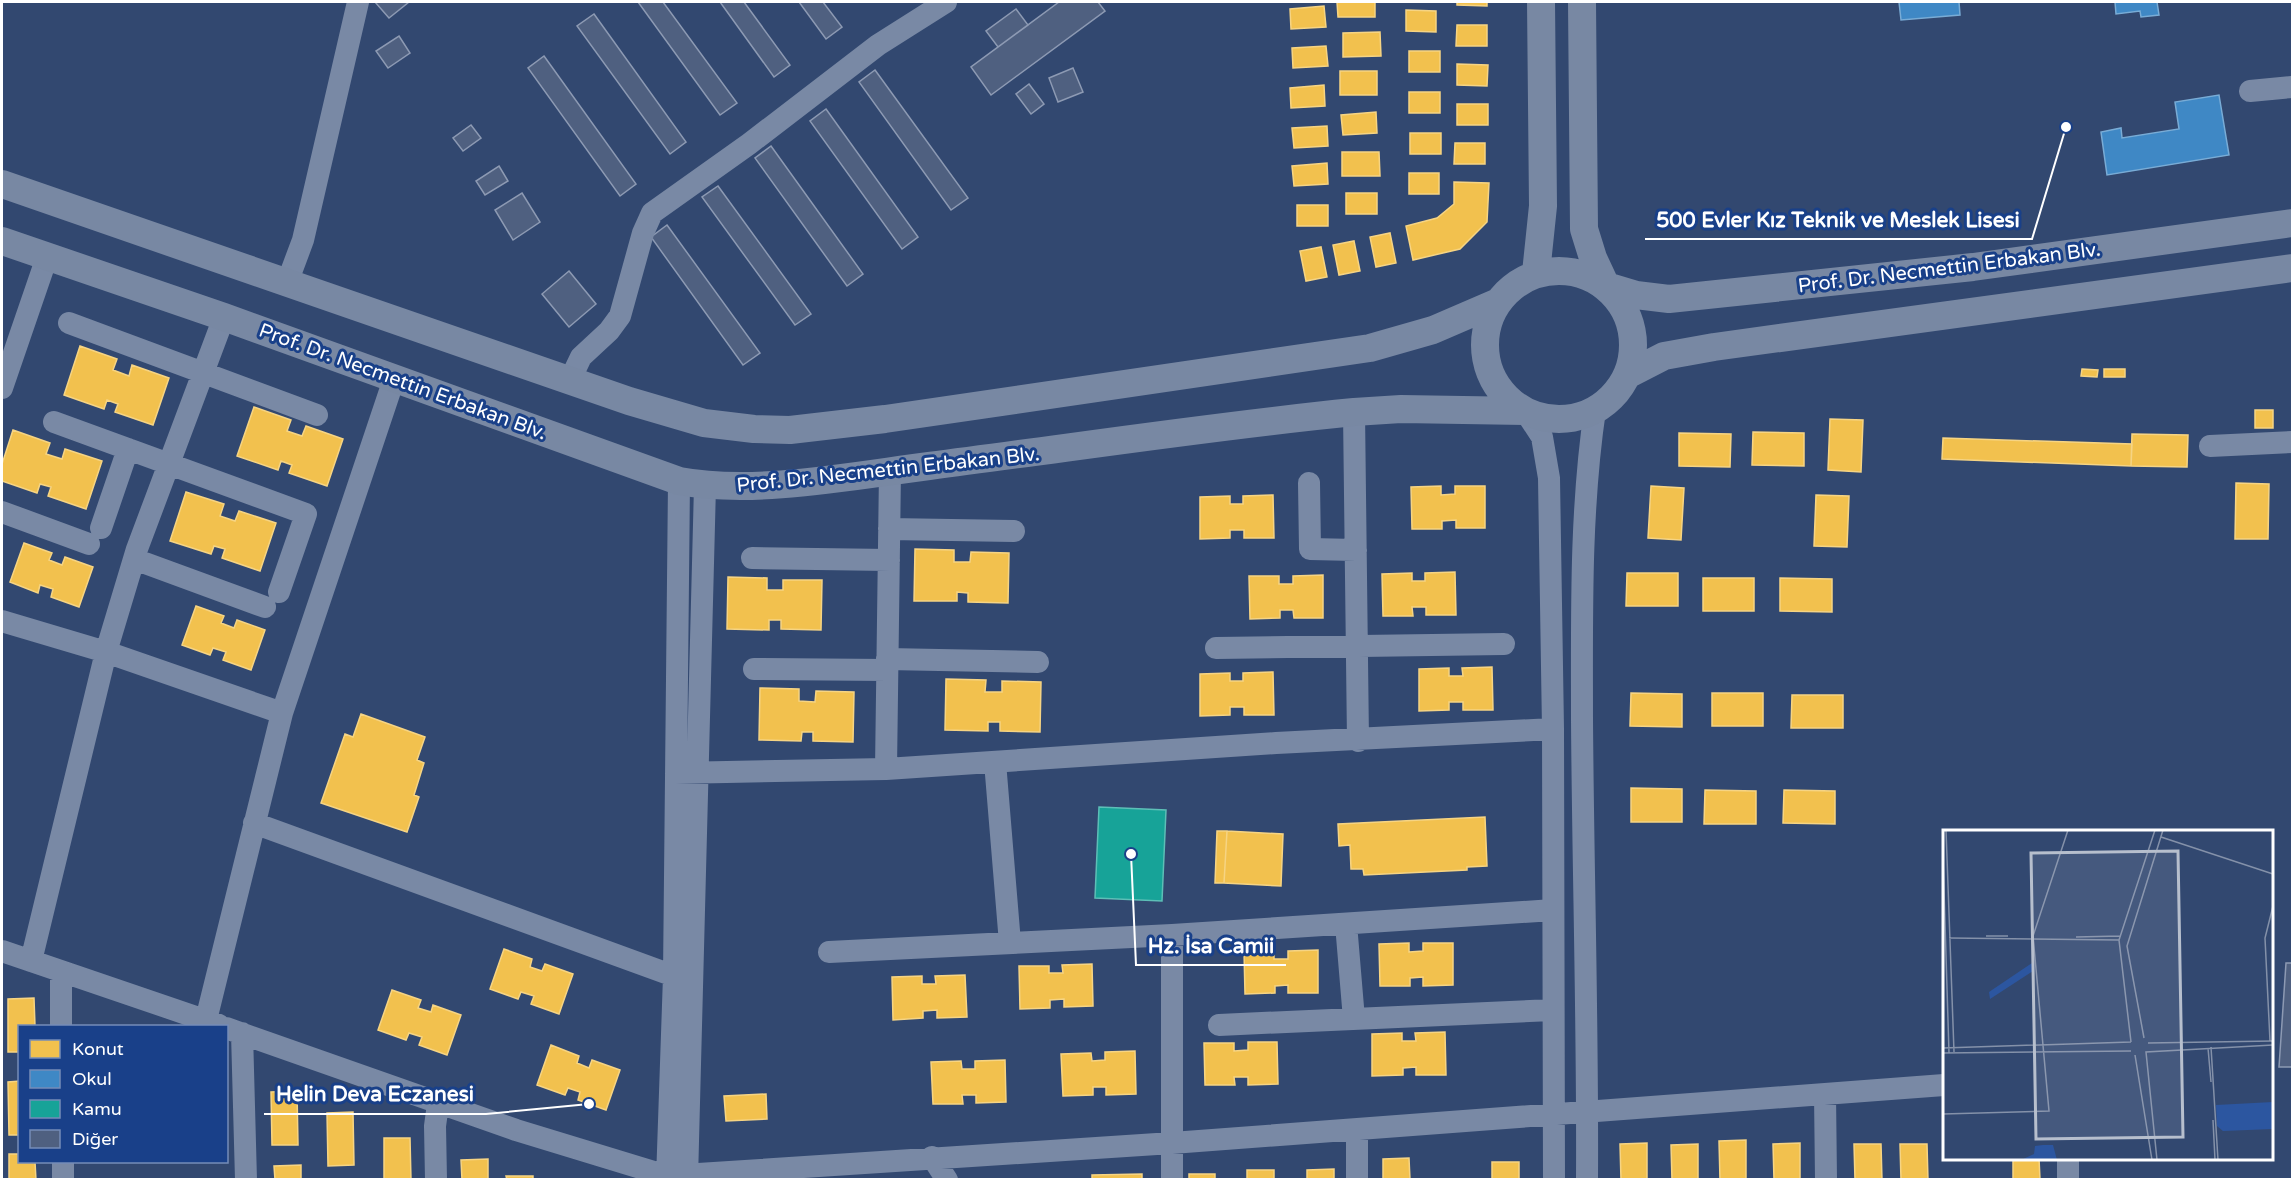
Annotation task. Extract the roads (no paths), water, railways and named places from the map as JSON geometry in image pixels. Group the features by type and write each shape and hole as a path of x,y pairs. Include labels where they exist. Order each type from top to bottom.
{"main road":[{"path":"1536,273 1543,206 1542,2"},
{"path":"1582,2 1584,229 1593,258 1606,286 1622,305 1632,327 1634,351 1628,375 1614,395 1595,410 1572,418 1548,419 1525,411 1504,396 1491,375 1487,358 1487,325 1498,302 1515,285 1536,273 1561,270 1585,274 1606,286"},
{"path":"2,184 570,380 704,423 754,429 790,430 885,419 1370,348 1433,330 1498,302"},
{"name":"Prof. Dr. Necmettin Erbakan Blv.","path":"1606,286 1636,295 1669,299 1972,267 2292,223"},
{"name":"Prof. Dr. Necmettin Erbakan Blv.","path":"2,242 224,316 394,380 692,484 741,488 1354,412 1401,409 1525,411"},
{"path":"1628,375 1664,356 1714,347 2292,268"}],"street":[{"path":"287,283 303,240 358,2"},
{"path":"570,380 581,357 609,331 620,316 643,233 652,213 749,144 878,45 946,2"},
{"path":"2250,91 2292,87"},
{"path":"2,388 47,257"},
{"path":"31,962 106,652 134,559 224,316"},
{"path":"69,323 317,415"},
{"path":"224,1025 254,823 282,713 394,380"},
{"path":"1587,1179 1582,662 1588,458 1595,410"},
{"path":"1525,411 1542,436 1547,458 1553,729 1552,1115 1554,1179"},
{"path":"1354,412 1358,741"},
{"path":"54,422 306,514 272,600 134,559"},
{"path":"2210,446 2292,442"},
{"path":"2,512 95,536 128,449"},
{"path":"886,770 890,471"},
{"path":"1309,483 1310,549 1356,550"},
{"path":"677,1178 692,484"},
{"path":"889,529 1014,531"},
{"path":"752,558 889,560"},
{"path":"2,621 106,652 282,713"},
{"path":"1216,648 1504,644"},
{"path":"754,669 1038,662"},
{"path":"687,773 886,770 1276,743 1358,741 1553,729"},
{"path":"995,762 1010,943"},
{"path":"677,1178 674,976 687,773"},
{"path":"254,823 674,976"},
{"path":"829,952 1172,935 1553,910"},
{"path":"1346,924 1354,1019"},
{"path":"1172,935 1172,1179"},
{"path":"2,951 218,1025"},
{"path":"61,972 61,1025"},
{"path":"1219,1025 1552,1010"},
{"path":"228,1028 438,1104 677,1178 865,1171 933,1157 1172,1143 1943,1085"},
{"path":"228,1055 246,1179"},
{"path":"1825,1094 1826,1179"},
{"path":"436,1179 438,1104"},
{"path":"1357,1129 1357,1179"},
{"path":"933,1157 947,1179"},
{"path":"2068,1160 2068,1179"},
{"path":"63,1163 63,1179"}],"place":[{"name":"500 Evler Kız Teknik ve Meslek Lisesi","path":"2066,127"},
{"name":"Hz. İsa Camii","path":"1131,854"},
{"name":"Helin Deva Eczanesi","path":"589,1104"}]}
